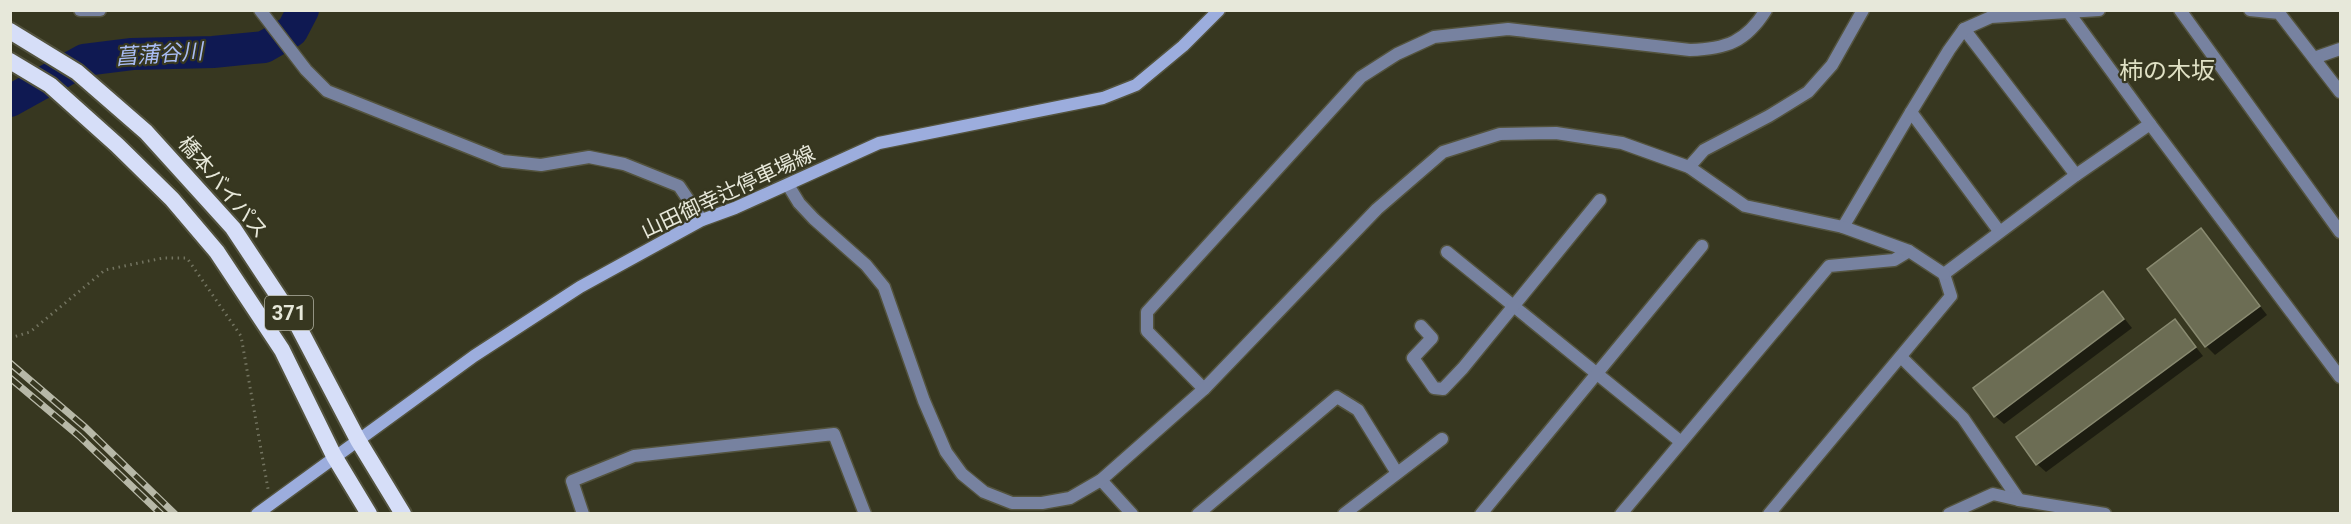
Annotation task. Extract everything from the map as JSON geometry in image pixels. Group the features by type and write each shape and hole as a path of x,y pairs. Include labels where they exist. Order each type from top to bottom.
{"highway":[{"name":"橋本バイパス","path":"10,31 77,72 146,132 233,228 298,326 358,440 403,513"},
{"name":"371","path":"10,61 50,85 117,145 172,199 217,252 282,350 334,456 369,513"}],"main road":[{"name":"山田御幸辻停車場線","path":"257,513 474,356 580,287 702,220 788,185 879,143 1092,101 1136,85 1183,46 1219,10"}],"street":[{"path":"80,10 100,10"},
{"path":"260,10 306,70 327,92 503,161 541,165 589,157 624,164 679,186 702,220"},
{"path":"1204,389 1147,331 1147,312 1361,77 1397,54 1434,37 1508,29 1690,50 1717,49 1738,41 1757,25 1766,10"},
{"path":"1689,167 1704,150 1770,116 1808,92 1832,65 1863,10"},
{"path":"1843,227 1949,50 1965,29 1991,17 2099,10"},
{"path":"2180,10 2340,231"},
{"path":"2250,10 2279,13 2340,92"},
{"path":"2069,13 2340,377"},
{"path":"1965,29 2076,175"},
{"path":"2314,58 2340,50"},
{"path":"1911,112 1999,231"},
{"path":"1944,274 1999,231 2150,124"},
{"path":"788,185 799,203 814,219 866,265 884,287 924,401 946,452 962,474 984,492 1012,503 1042,503 1070,498 1101,480 1204,389 1377,209 1443,152 1500,134 1556,133 1622,143 1689,167 1745,206 1843,227 1909,250 1944,274 1951,296 1769,513"},
{"path":"1421,326 1432,338 1413,358 1434,388 1443,389 1600,200"},
{"path":"1481,513 1702,246"},
{"path":"1621,513 1829,266 1894,260 1909,250"},
{"path":"1447,252 1681,442"},
{"path":"1901,357 1963,418 2019,501"},
{"path":"1198,513 1337,397 1358,411 1397,473"},
{"path":"583,513 572,481 634,456 834,434 865,513"},
{"path":"1344,513 1442,439"},
{"path":"1101,480 1132,513"},
{"path":"1948,513 1993,494 2019,501 2105,513"}],"path":[{"path":"10,338 30,332 105,270 163,258 188,258 241,336 270,502"}],"building":[{"path":"2201,228 2260,306 2205,347 2147,269"},
{"path":"2103,291 2124,319 1994,417 1973,388"},
{"path":"2175,319 2196,347 2036,465 2016,437"}],"waterway":[{"name":"菖蒲谷川","path":"10,101 84,60 132,54 213,52 264,47 292,31 303,10"}],"railway":[{"path":"10,363 86,428 175,514"},
{"path":"10,378 79,436 161,514"}],"district":[{"name":"柿の木坂","path":"2167,71"}]}
